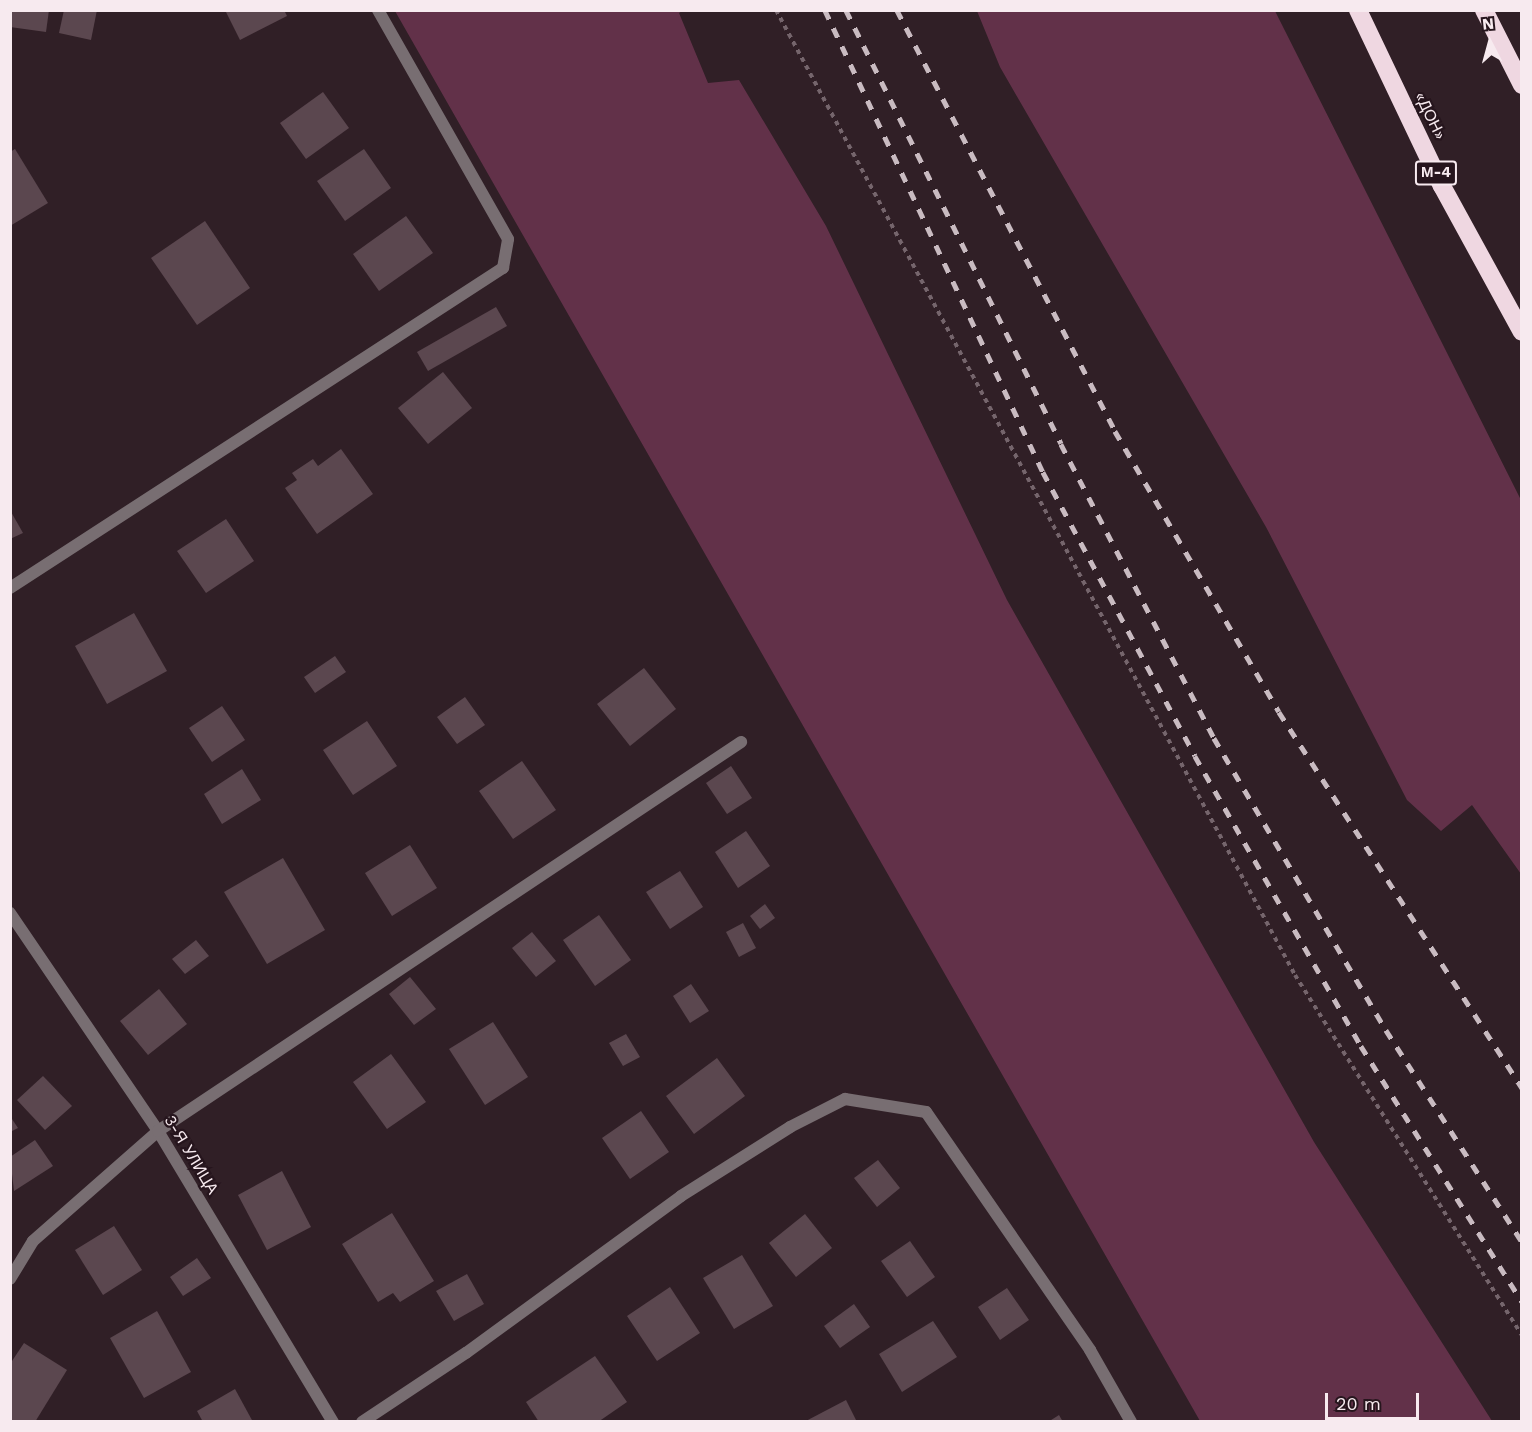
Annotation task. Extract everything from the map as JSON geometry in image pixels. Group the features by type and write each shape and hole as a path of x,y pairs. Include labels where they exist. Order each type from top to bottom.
{"highway":[{"name":"«ДОН»","path":"1358,10 1442,186 1521,332"},
{"path":"1484,10 1521,85"}],"lane":[{"path":"10,588 503,268 508,239 378,10"},
{"path":"10,1279 33,1240 158,1131 741,742"},
{"name":"3-Я УЛИЦА","path":"10,913 158,1131 333,1422"},
{"path":"362,1422 466,1353 681,1196 790,1127 845,1099 926,1112 1090,1350 1131,1422"}],"path":[{"path":"776,10 1295,975 1521,1335"}],"shaded area":[{"path":"395,11 682,11 679,13 708,83 739,80 826,226 1007,600 1314,1142 1492,1421 1200,1421"},
{"path":"977,11 1275,11 1521,500 1521,874 1472,805 1441,831 1407,800 1266,527 1000,67"}],"building":[{"path":"11,10 49,10 46,32 10,27"},
{"path":"64,10 97,10 91,40 59,33"},
{"path":"225,10 284,10 287,16 240,40"},
{"path":"323,92 349,128 306,159 280,123"},
{"path":"15,149 48,203 10,226 10,152"},
{"path":"364,149 391,188 345,221 317,181"},
{"path":"406,216 433,253 379,291 353,254"},
{"path":"205,221 250,288 197,325 151,258"},
{"path":"496,307 507,326 428,371 417,352"},
{"path":"443,372 472,408 428,444 398,408"},
{"path":"341,449 373,494 317,534 285,488 297,480 292,473 313,459 318,466"},
{"path":"10,510 23,533 10,539"},
{"path":"226,519 254,561 206,593 177,551"},
{"path":"134,613 167,671 107,704 75,646"},
{"path":"335,656 346,672 315,693 304,677"},
{"path":"644,668 676,709 630,746 597,704"},
{"path":"465,697 485,725 457,744 437,717"},
{"path":"222,706 245,740 212,762 189,728"},
{"path":"367,721 397,766 353,795 323,750"},
{"path":"522,761 556,810 513,839 479,791"},
{"path":"731,766 752,798 727,814 706,783"},
{"path":"242,769 261,800 222,824 204,794"},
{"path":"746,831 770,866 738,888 715,852"},
{"path":"410,845 437,888 392,916 365,873"},
{"path":"283,858 325,930 267,964 224,892"},
{"path":"680,871 703,907 670,929 646,892"},
{"path":"765,904 775,918 760,929 750,916"},
{"path":"599,915 631,960 595,986 563,940"},
{"path":"743,923 756,948 739,957 726,932"},
{"path":"532,932 556,961 536,977 512,948"},
{"path":"196,940 209,956 185,974 172,959"},
{"path":"410,977 436,1009 414,1025 389,994"},
{"path":"691,984 709,1011 690,1023 673,996"},
{"path":"159,989 187,1024 148,1055 120,1021"},
{"path":"493,1022 528,1077 485,1105 449,1049"},
{"path":"626,1034 640,1057 623,1066 609,1043"},
{"path":"391,1054 426,1102 387,1129 353,1082"},
{"path":"717,1058 745,1096 694,1134 666,1096"},
{"path":"43,1076 72,1106 45,1130 17,1100"},
{"path":"641,1111 669,1152 630,1179 602,1138"},
{"path":"10,1116 18,1128 10,1132"},
{"path":"35,1140 53,1166 14,1191 10,1157"},
{"path":"878,1160 900,1188 877,1207 854,1178"},
{"path":"282,1171 311,1227 267,1250 238,1195"},
{"path":"392,1213 434,1281 400,1302 393,1293 378,1302 342,1244"},
{"path":"805,1214 832,1248 796,1277 769,1243"},
{"path":"114,1226 142,1270 103,1295 75,1250"},
{"path":"910,1241 935,1277 907,1297 881,1261"},
{"path":"742,1255 773,1306 734,1329 703,1278"},
{"path":"197,1258 211,1278 183,1296 170,1277"},
{"path":"467,1274 484,1304 454,1321 436,1291"},
{"path":"670,1287 700,1333 657,1361 627,1316"},
{"path":"1007,1288 1029,1320 1000,1340 978,1307"},
{"path":"854,1304 870,1327 840,1348 824,1326"},
{"path":"157,1311 191,1372 144,1398 110,1338"},
{"path":"933,1321 957,1357 902,1392 879,1354"},
{"path":"24,1343 67,1370 35,1422 10,1422 10,1364"},
{"path":"595,1356 627,1402 598,1422 539,1422 526,1402"},
{"path":"235,1389 253,1422 203,1422 197,1411"},
{"path":"846,1400 857,1422 804,1422"},
{"path":"1059,1415 1063,1422 1048,1422"}],"railway":[{"path":"825,10 1043,472 1195,756 1361,1046 1522,1302"},
{"path":"846,10 1061,444 1214,738 1386,1030 1522,1242"},
{"path":"897,10 1115,431 1279,712 1522,1088"}]}
